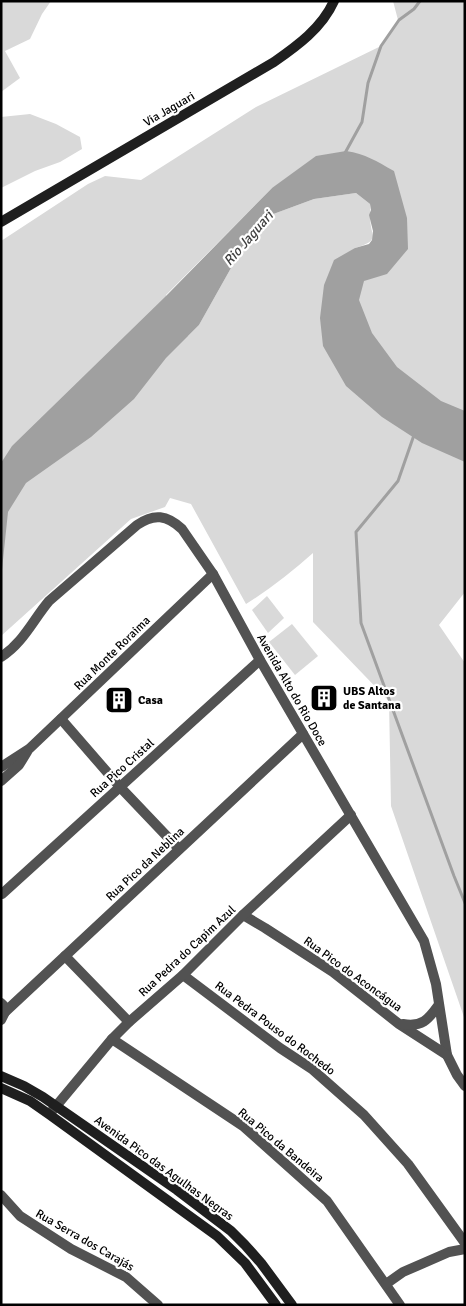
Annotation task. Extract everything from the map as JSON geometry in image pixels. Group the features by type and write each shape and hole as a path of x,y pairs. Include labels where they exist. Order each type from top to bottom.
{"street":[{"name":"Via Jaguari","path":"1,222 274,62 311,33 324,18 334,1"},
{"name":"Avenida Alto do Rio Doce","path":"1,657 20,642 40,611 56,595 144,520 160,517 169,519 182,529 213,574 302,734 424,941 436,984 447,1055 465,1086"},
{"name":"Rua Monte Roraima","path":"1,767 29,749 213,574"},
{"name":"Rua Pico Cristal","path":"1,894 260,660"},
{"path":"60,719 120,787 179,849"},
{"name":"Rua Pico da Neblina","path":"3,1012 302,734"},
{"name":"Rua Monte Roraima","path":"1,781 19,765 29,749"},
{"name":"Rua Pedra do Capim Azul","path":"53,1110 128,1022 183,975 243,915 351,815"},
{"name":"Rua Pico do Aconcágua","path":"243,915 333,972 399,1024 447,1055"},
{"path":"65,956 128,1022"},
{"name":"Rua Pedra Pouso do Rochedo","path":"183,975 280,1048 312,1069 364,1115 408,1164 465,1243"},
{"path":"399,1024 413,1026 421,1024 430,1018 438,1006"},
{"name":"Rua Pico da Bandeira","path":"112,1039 243,1126 327,1201 400,1305"},
{"name":"Avenida Pico das Agulhas Negras","path":"1,1076 24,1086 216,1236 245,1263 276,1305"},
{"name":"Avenida Pico das Agulhas Negras","path":"1,1088 30,1102 53,1110 177,1190 231,1231 261,1263 292,1305"},
{"name":"Rua Serra dos Carajás","path":"1,1195 20,1216 71,1248 126,1277 158,1305"},
{"path":"386,1284 403,1272 449,1252 465,1249"}],"shaded area":[{"path":"1,1 51,1 42,14 30,39 5,51 20,78 1,92"},
{"path":"393,1 465,1 465,592 439,625 465,663 465,1020 391,806 389,701 313,622 313,553 281,580 246,604 191,504 170,498 165,507 131,519 1,636 1,241 88,184 105,176 141,180 256,107 381,46 398,20","holes":["393,171 387,274 350,274 355,248 369,243 373,237 370,223 370,204 356,193 314,199 268,216 231,268 199,325 188,336 166,295 272,188"]},
{"path":"30,114 56,124 80,137 82,149 60,162 35,171 1,188 1,117"},
{"path":"267,596 284,618 268,633 252,610"},
{"path":"292,624 318,656 295,675 269,642"}],"water":[{"name":"Rio Jaguari","path":"346,151 365,156 394,171 407,218 408,249 387,274 364,281 359,300 372,333 397,367 441,401 465,411 465,462 422,443 382,417 346,386 323,346 320,318 324,285 334,260 355,248 369,244 372,240 373,231 369,215 371,210 370,204 356,193 314,199 268,216 231,268 199,325 166,358 134,399 91,437 26,483 8,512 1,579 1,463 12,446 166,296 272,188 316,156"}],"waterway":[{"path":"345,153 362,122 368,83 381,46 399,20 414,9 420,1"},
{"path":"414,435 398,481 356,532 361,623 465,903"}],"place":[{"name":"UBS Altos de Santana","path":"324,698"},
{"name":"Casa","path":"119,700"}]}
